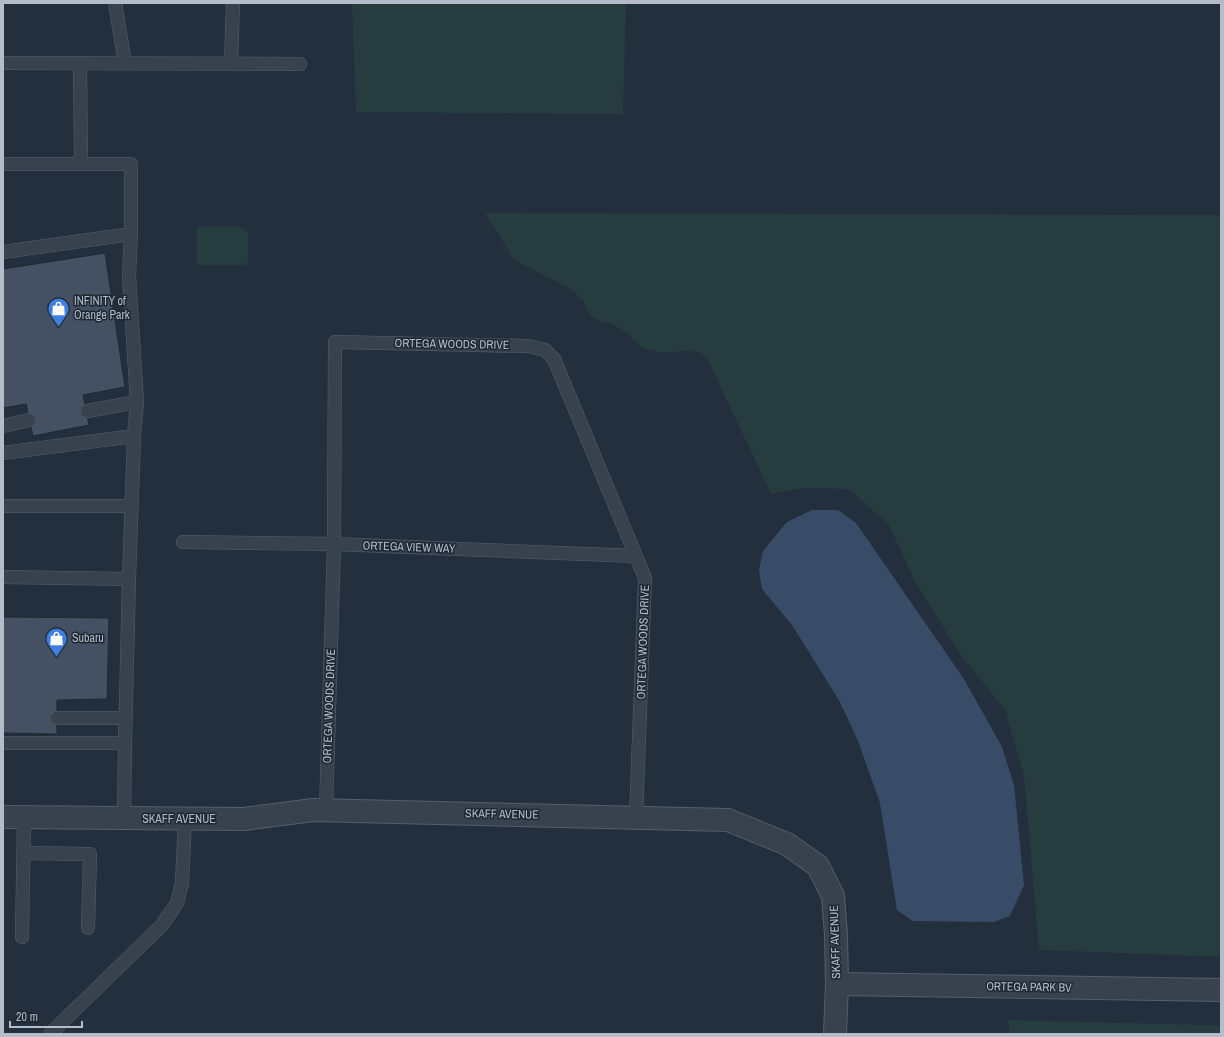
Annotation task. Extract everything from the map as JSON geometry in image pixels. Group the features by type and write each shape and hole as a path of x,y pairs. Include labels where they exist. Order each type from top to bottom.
{"street":[{"name":"SKAFF AVENUE","path":"13,817 244,819 313,810 326,810 728,820 787,844 818,866 833,896 836,935 837,984 835,1034"},
{"name":"ORTEGA PARK BV","path":"837,984 1221,990"}],"lane":[{"path":"115,3 125,63"},
{"path":"231,64 233,3"},
{"path":"3,63 300,64"},
{"path":"80,63 81,164"},
{"path":"3,164 131,164 132,234 129,275 137,402 134,436 129,579 124,818"},
{"path":"3,252 132,234"},
{"name":"ORTEGA WOODS DRIVE","path":"326,810 334,544 335,342 528,346 545,350 554,359 645,578 636,818"},
{"path":"87,411 137,402"},
{"path":"3,426 29,420"},
{"path":"3,453 134,436"},
{"path":"3,506 132,506"},
{"name":"ORTEGA VIEW WAY","path":"182,542 334,544 636,556"},
{"path":"3,577 129,579"},
{"path":"57,718 126,718"},
{"path":"3,743 125,743"},
{"path":"13,817 23,853 22,937"},
{"path":"50,1034 162,925 177,903 182,883 185,819"},
{"path":"23,853 90,854 88,928"}],"green space":[{"path":"352,3 626,3 623,114 356,112"},
{"path":"485,213 1221,215 1221,957 1039,950 1024,776 1005,710 960,654 915,582 889,525 849,489 803,488 771,494 707,358 698,352 688,351 661,353 641,347 627,333 613,324 600,321 591,316 583,301 569,288 514,260"},
{"path":"240,226 248,233 248,262 245,265 197,265 197,227"},
{"path":"1009,1020 1208,1025 1221,1026 1221,1034 1009,1034"}],"water":[{"path":"812,510 838,510 856,523 964,679 1002,747 1014,785 1024,885 1010,916 994,922 913,921 897,910 880,803 858,741 840,702 792,625 762,589 759,570 763,551 787,522"}],"building":[{"name":"INFINITY of Orange Park","path":"105,253 125,387 83,395 89,425 33,436 26,404 3,408 3,269"},
{"name":"Subaru","path":"3,617 109,618 107,699 57,700 57,734 3,733"}],"place":[{"name":"INFINITY of Orange Park","path":"59,328"},
{"name":"Subaru","path":"56,658"}]}
